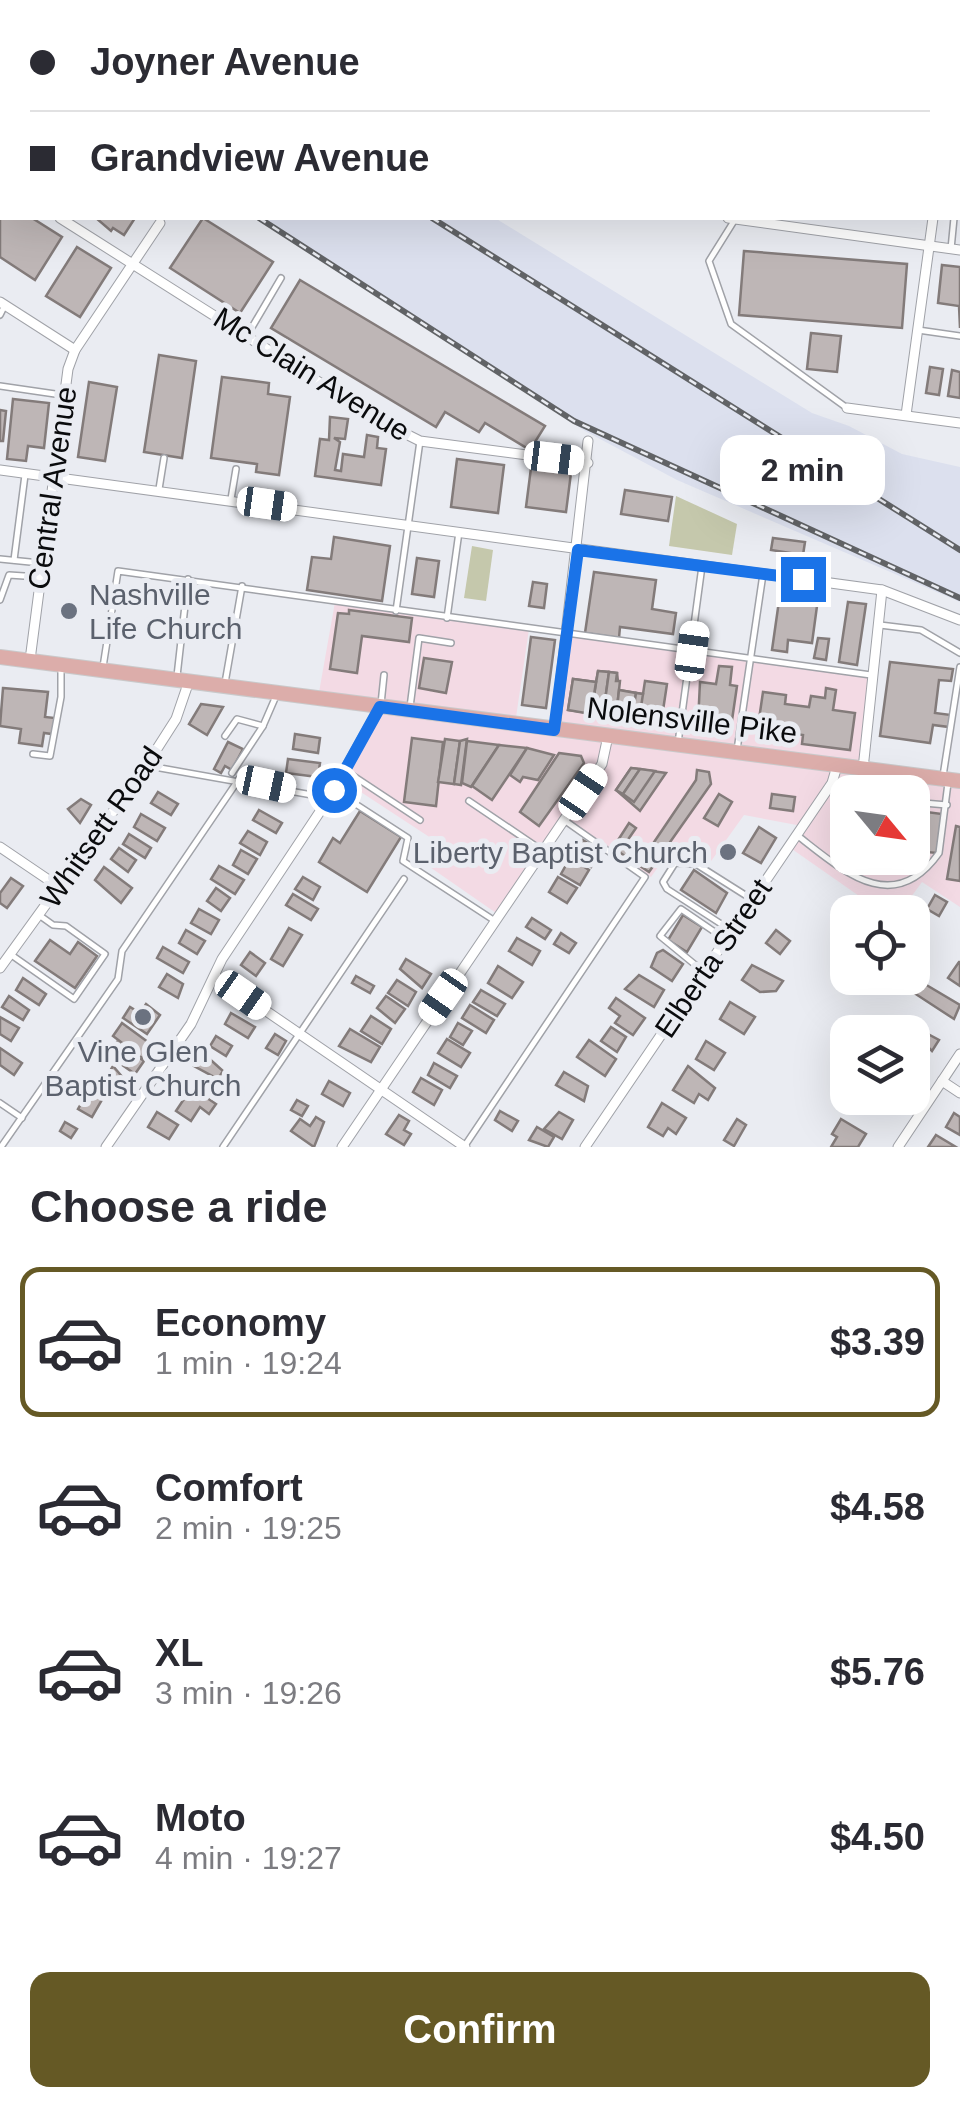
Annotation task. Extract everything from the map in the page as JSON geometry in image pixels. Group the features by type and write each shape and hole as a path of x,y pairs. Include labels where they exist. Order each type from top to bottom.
{"main road":[{"name":"Nolensville Pike","path":"0,657 950,780"}],"street":[{"name":"Mc Clain Avenue","path":"63,220 382,422 420,441 588,463"},
{"path":"750,220 956,250"},
{"path":"906,415 933,220"},
{"name":"Central Avenue","path":"30,660 62,395 75,350 160,223"},
{"path":"2,308 75,350"},
{"path":"846,408 960,423"},
{"path":"554,730 588,441"},
{"path":"0,470 882,590 908,596 960,620"},
{"path":"863,769 882,590"},
{"name":"Whitsett Road","path":"0,966 146,766 176,719 183,680"},
{"path":"106,1147 191,1024 215,976 332,794 380,707"},
{"path":"342,1147 602,764 608,736"},
{"name":"Elberta Street","path":"585,1147 832,782 837,766"},
{"path":"0,847 59,887"},
{"path":"215,976 464,1147"},
{"path":"898,1147 960,1054"},
{"path":"942,1081 960,1093"}],"lane":[{"path":"735,220 709,261 731,324 846,408"},
{"path":"954,220 956,250"},
{"path":"248,334 281,278"},
{"path":"918,330 960,336"},
{"path":"0,386 62,395"},
{"path":"396,611 420,441"},
{"path":"159,489 164,458"},
{"path":"231,499 236,469"},
{"path":"14,560 25,472"},
{"path":"130,499 133,486"},
{"path":"447,618 460,532"},
{"path":"0,559 40,563"},
{"path":"677,746 702,566"},
{"path":"103,670 118,571 871,675"},
{"path":"737,753 763,574"},
{"path":"0,600 10,575 39,577"},
{"path":"183,680 188,579"},
{"path":"225,686 242,586"},
{"path":"878,624 921,630 960,653"},
{"path":"409,710 420,638 452,642"},
{"path":"34,754 50,756 62,697 62,664"},
{"path":"796,835 834,866 861,881 886,887 906,881 935,860 947,805 960,667"},
{"path":"380,707 384,675"},
{"path":"232,773 263,726 278,693"},
{"path":"225,736 237,719 263,726"},
{"path":"146,766 332,794 408,838 403,861 495,922"},
{"path":"346,771 420,820"},
{"path":"879,775 880,771"},
{"path":"1,1147 118,978 122,951 238,779"},
{"path":"469,802 543,851"},
{"path":"930,804 947,805"},
{"path":"464,1147 645,877 564,820"},
{"path":"729,935 667,889 663,882 675,863 696,864 752,900"},
{"path":"223,1147 404,878"},
{"path":"704,972 662,942 660,936 677,909 729,935"},
{"path":"10,954 74,999 105,954 66,926 53,924 39,915"},
{"path":"0,1103 22,1118"}],"shaded area":[{"path":"258,220 498,220 812,413 849,426 902,454 960,467 960,602 677,480 585,431"},
{"path":"335,602 529,629 515,724 555,729 567,634 871,675 863,769 912,775 830,775 830,875 930,875 930,777 960,781 960,907 922,882 912,895 858,895 789,847 802,826 744,815 709,864 675,843 651,877 564,820 499,915 424,863 437,842 341,779 380,707 318,698"}],"green space":[{"path":"676,496 737,524 732,555 669,546"},
{"path":"472,546 493,550 486,601 464,598"}],"building":[{"path":"0,220 35,220 62,237 35,280 0,257"},
{"path":"98,220 134,220 124,235 113,228 111,231"},
{"path":"202,220 273,262 240,313 170,268"},
{"path":"77,247 111,268 80,317 46,296"},
{"path":"744,251 907,264 902,328 739,315"},
{"path":"942,265 960,267 960,328 959,306 938,303"},
{"path":"300,280 545,426 530,450 485,423 479,432 445,412 436,427 271,328"},
{"path":"811,333 841,336 837,372 807,369"},
{"path":"159,355 196,361 182,458 144,452"},
{"path":"930,367 943,369 939,395 926,393"},
{"path":"952,370 960,372 960,398 948,396"},
{"path":"222,377 269,383 268,394 290,397 279,475 256,472 257,464 211,458"},
{"path":"89,382 117,387 105,461 78,457"},
{"path":"13,399 49,403 44,448 28,446 26,461 7,459"},
{"path":"0,410 6,411 3,441 0,441"},
{"path":"330,417 348,419 345,439 334,438 340,442 335,470 341,471 343,454 364,457 367,435 378,437 377,448 386,449 381,485 315,476 320,439 329,440"},
{"path":"457,459 504,465 498,513 451,507"},
{"path":"531,468 571,473 566,512 526,507"},
{"path":"625,490 672,497 668,521 621,514"},
{"path":"334,537 390,546 382,601 307,590 312,557 331,559"},
{"path":"773,538 805,542 803,555 771,550"},
{"path":"417,558 439,561 434,597 412,594"},
{"path":"594,572 656,580 652,609 676,613 673,634 620,627 619,638 585,633"},
{"path":"533,582 547,584 544,608 529,606"},
{"path":"779,601 817,606 812,643 788,640 787,652 772,650"},
{"path":"848,602 866,604 857,665 839,662"},
{"path":"349,610 412,618 409,642 362,636 357,673 330,669 338,613 349,614"},
{"path":"531,637 555,640 546,708 522,705"},
{"path":"818,638 829,639 826,660 814,658"},
{"path":"424,658 452,662 446,693 419,688"},
{"path":"890,662 953,669 951,681 939,680 935,713 951,715 949,727 933,725 930,743 880,736"},
{"path":"719,666 732,667 730,685 737,686 731,727 698,723 700,682 716,684"},
{"path":"598,671 617,673 619,690 643,694 645,681 667,684 662,717 640,714 639,720 568,710 573,679 596,682"},
{"path":"598,671 609,672 603,715 591,714"},
{"path":"609,672 617,673 616,681 620,681 616,717 603,715"},
{"path":"573,679 596,682 591,714 568,710"},
{"path":"3,688 48,692 45,717 55,718 52,734 44,733 42,746 19,743 21,729 0,726"},
{"path":"826,688 836,690 833,710 855,713 850,750 802,744 803,735 781,732 780,740 757,733 763,692 786,695 785,704 809,707 811,696 825,698"},
{"path":"619,690 636,693 632,719 616,717"},
{"path":"636,693 643,694 639,720 632,719"},
{"path":"201,704 223,707 207,735 189,724"},
{"path":"295,734 320,738 318,753 293,749"},
{"path":"412,738 443,742 436,806 404,802"},
{"path":"445,739 460,741 454,784 438,782"},
{"path":"467,739 461,785 454,784 460,741"},
{"path":"467,741 499,745 471,787 462,783"},
{"path":"228,742 243,749 232,770 225,766 221,773 214,769"},
{"path":"499,745 527,748 492,800 472,786"},
{"path":"527,748 554,755 538,780 523,777 520,782 510,775"},
{"path":"559,753 581,756 584,763 539,826 520,812"},
{"path":"288,759 320,763 318,777 286,773"},
{"path":"631,768 666,773 640,811 616,790"},
{"path":"631,768 640,769 623,794 616,790"},
{"path":"640,769 655,771 634,802 623,794"},
{"path":"697,770 709,772 711,784 649,872 613,848 629,823 636,828 627,841 646,854 696,780"},
{"path":"158,792 178,804 171,815 151,803"},
{"path":"719,794 732,802 718,826 704,818"},
{"path":"772,794 795,797 793,811 770,808"},
{"path":"81,799 91,805 80,823 68,809"},
{"path":"259,810 282,823 276,833 253,820"},
{"path":"360,811 401,837 367,892 319,862 333,838 340,843"},
{"path":"930,812 942,814 937,853 930,852"},
{"path":"141,814 165,828 157,841 134,827"},
{"path":"956,826 960,827 960,881 947,879"},
{"path":"759,827 776,838 761,863 743,853"},
{"path":"248,831 267,842 260,855 240,843"},
{"path":"129,834 151,848 145,858 123,844"},
{"path":"583,840 601,851 591,867 573,856"},
{"path":"119,848 136,860 128,872 111,859"},
{"path":"241,850 257,859 248,874 233,865"},
{"path":"570,858 589,870 580,885 561,874"},
{"path":"219,866 244,880 235,894 211,879"},
{"path":"104,867 132,888 121,903 95,880"},
{"path":"694,870 727,893 716,913 681,890"},
{"path":"303,877 320,887 313,900 295,889"},
{"path":"558,877 577,888 567,903 549,892"},
{"path":"11,878 23,886 7,908 0,903 0,893"},
{"path":"216,888 230,898 221,911 207,901"},
{"path":"293,894 318,909 311,920 286,905"},
{"path":"935,895 947,902 939,916 930,911"},
{"path":"199,909 219,920 211,934 191,923"},
{"path":"683,915 702,927 687,952 668,940"},
{"path":"532,918 551,930 545,939 526,927"},
{"path":"289,928 302,935 283,966 271,959"},
{"path":"186,930 205,941 197,954 179,943"},
{"path":"776,930 790,941 780,954 766,943"},
{"path":"561,933 576,943 569,953 554,944"},
{"path":"517,938 540,951 532,965 509,951"},
{"path":"50,940 70,954 78,942 97,956 75,988 35,961"},
{"path":"163,947 189,962 183,973 157,958"},
{"path":"663,950 683,964 672,981 651,967 657,953"},
{"path":"250,952 265,963 256,976 241,965"},
{"path":"406,959 431,974 422,988 400,969"},
{"path":"960,962 960,986 948,978"},
{"path":"752,965 783,981 776,991 760,992 742,980"},
{"path":"498,966 523,982 512,998 488,983"},
{"path":"167,974 183,984 178,998 159,987"},
{"path":"639,975 664,990 654,1007 625,989"},
{"path":"356,976 374,986 370,993 352,983"},
{"path":"23,978 46,994 39,1005 16,990"},
{"path":"397,980 416,992 408,1006 388,993"},
{"path":"930,987 960,1005 954,1019 917,995 930,995"},
{"path":"481,990 505,1004 497,1016 473,1002"},
{"path":"9,996 29,1010 23,1020 2,1007"},
{"path":"386,996 405,1009 395,1023 377,1008"},
{"path":"616,998 645,1018 633,1035 615,1023 620,1016 609,1008"},
{"path":"730,1002 755,1017 744,1034 720,1019"},
{"path":"146,1004 160,1015 147,1034 123,1018 130,1007 140,1013"},
{"path":"470,1005 494,1020 486,1033 462,1018"},
{"path":"231,1013 255,1027 248,1038 225,1024"},
{"path":"371,1016 391,1029 382,1044 361,1031"},
{"path":"0,1017 19,1028 11,1041 0,1034"},
{"path":"122,1023 152,1045 142,1058 113,1036"},
{"path":"458,1023 472,1031 463,1045 450,1037"},
{"path":"611,1027 626,1037 617,1052 601,1041"},
{"path":"350,1029 380,1047 371,1062 339,1046"},
{"path":"275,1034 286,1041 278,1055 266,1048"},
{"path":"930,1035 939,1040 930,1049"},
{"path":"216,1036 232,1046 226,1056 210,1046"},
{"path":"447,1039 470,1053 461,1067 438,1053"},
{"path":"589,1040 616,1059 605,1076 577,1057"},
{"path":"706,1041 725,1053 714,1070 696,1059"},
{"path":"117,1042 144,1061 135,1074 108,1055"},
{"path":"0,1048 22,1063 14,1075 0,1065"},
{"path":"203,1053 223,1071 218,1079 194,1066"},
{"path":"434,1063 457,1076 450,1088 428,1075"},
{"path":"113,1066 125,1080 117,1093 102,1085"},
{"path":"688,1066 715,1088 708,1100 699,1094 694,1103 673,1090"},
{"path":"564,1072 588,1086 584,1101 556,1085"},
{"path":"198,1078 213,1089 207,1098 216,1104 209,1114 200,1107 191,1121 176,1111"},
{"path":"421,1078 442,1090 434,1105 413,1092"},
{"path":"329,1081 350,1093 343,1106 322,1094"},
{"path":"89,1090 103,1098 92,1117 78,1109"},
{"path":"297,1100 308,1106 302,1116 291,1110"},
{"path":"662,1103 686,1118 676,1134 668,1128 663,1136 648,1127"},
{"path":"500,1111 518,1121 512,1131 495,1120"},
{"path":"157,1112 178,1125 169,1139 148,1127"},
{"path":"559,1112 573,1120 562,1139 544,1129"},
{"path":"954,1113 960,1117 960,1135 946,1127"},
{"path":"399,1115 409,1121 404,1130 411,1134 404,1145 386,1134"},
{"path":"316,1117 324,1122 314,1147 291,1131 300,1119 310,1126"},
{"path":"737,1119 746,1125 734,1146 724,1140"},
{"path":"841,1119 866,1134 858,1147 831,1147 837,1137 832,1134"},
{"path":"65,1122 77,1129 71,1138 60,1131"},
{"path":"537,1127 554,1137 548,1147 529,1140"},
{"path":"936,1135 956,1147 928,1147"}],"railway":[{"path":"262,220 574,421 960,598"},
{"path":"435,220 960,550"}],"place":[{"name":"Nashville Life Church","path":"69,611"},
{"name":"Liberty Baptist Church","path":"728,852"},
{"name":"Vine Glen Baptist Church","path":"143,1017"}],"route":[{"path":"334,790 380,707 554,730 578,550 803,579"}]}
